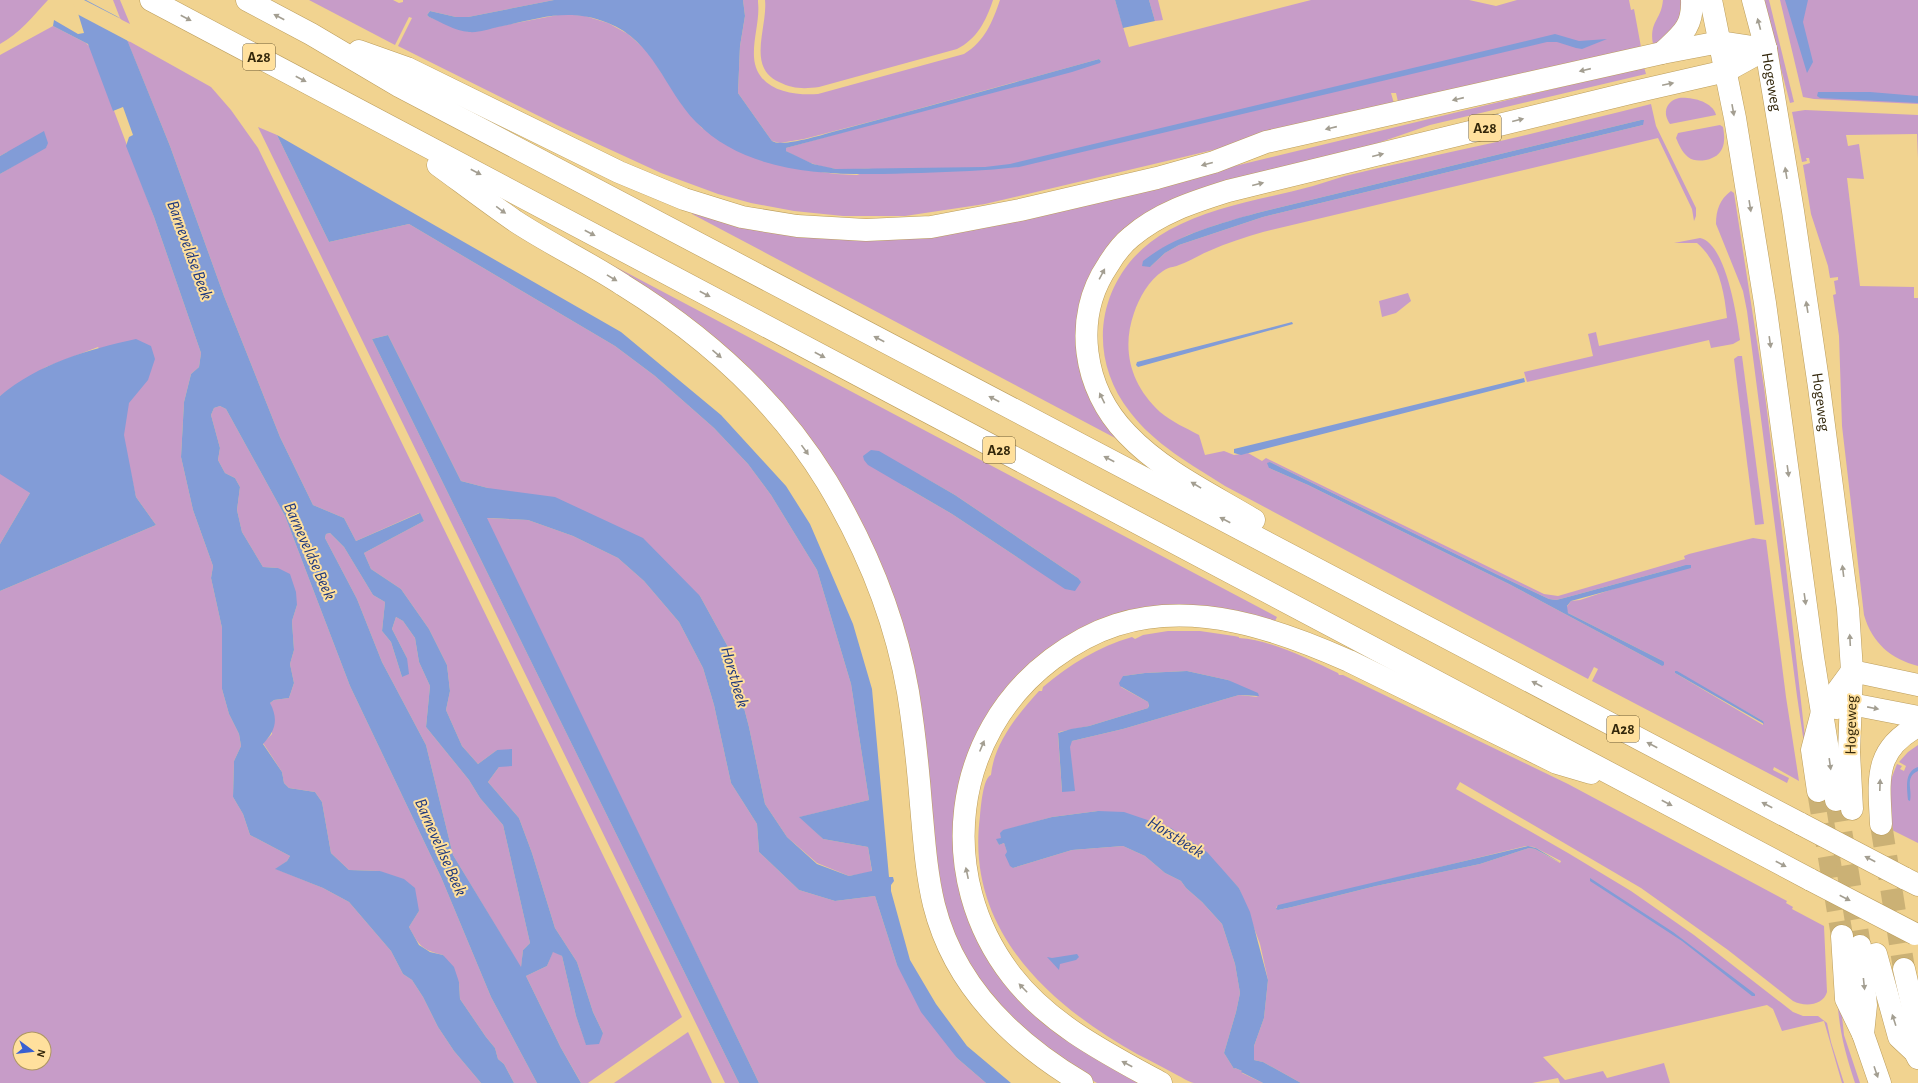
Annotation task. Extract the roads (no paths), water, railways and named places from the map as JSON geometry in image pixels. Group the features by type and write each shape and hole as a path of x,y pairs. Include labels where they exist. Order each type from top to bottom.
{"main road":[{"name":"A28","path":"151,0 1916,935"},
{"name":"A28","path":"247,0 311,34 406,90 1911,881"},
{"path":"1662,53 1688,26 1691,18 1692,0"},
{"name":"Hogeweg","path":"1711,0 1726,72 1765,303 1813,657 1822,712 1812,750 1835,800 1850,752 1852,671 1848,609 1819,387 1766,49 1753,0"},
{"name":"A28","path":"311,34 407,68 619,172 684,199 742,217 797,226 866,230 931,227 1020,210 1157,178 1214,162 1266,142 1662,53 1720,42"},
{"path":"1720,42 1766,49"},
{"path":"1726,72 1766,49"},
{"name":"A28","path":"1445,635 1158,462 1126,433 1113,418 1102,398 1092,375 1087,356 1087,321 1090,302 1096,286 1116,253 1129,238 1148,224 1170,212 1196,201 1228,191 1614,96 1726,72"},
{"name":"A28","path":"367,114 516,221 624,285 669,316 703,342 740,375 771,407 801,445 825,479 856,533 869,560 889,614 900,655 912,722 929,883 940,927 965,978 995,1016 1036,1052 1082,1083"},
{"name":"A28","path":"1161,1083 1088,1043 1062,1023 1012,977 990,943 974,904 970,888 965,865 964,816 968,788 975,763 996,720 1014,695 1031,676 1065,650 1116,625 1143,619 1170,616 1202,616 1260,626 1315,646 1349,661 1557,763 1632,785"},
{"path":"1822,712 1852,671 1918,685"},
{"path":"1822,712 1851,704 1918,717"},
{"path":"1881,824 1880,786 1882,764 1895,741 1918,726"},
{"path":"1880,1083 1863,1034 1866,1005 1859,945 1899,1037 1916,1055"},
{"path":"1904,969 1918,1030 1916,1055"}],"water":[{"name":"Barneveldse Beek","path":"74,0 111,0 170,146 224,296 280,437 313,505 344,518 356,541 420,513 424,521 364,553 371,569 401,589 429,629 447,665 450,691 446,710 462,746 478,764 497,750 512,749 512,766 499,767 488,782 519,818 532,853 555,928 577,962 593,1012 603,1033 599,1044 586,1045 576,1016 562,956 553,952 547,966 526,976 561,1048 581,1083 537,1083 491,997 441,877 350,686 285,516 226,409 220,406 214,408 211,415 220,448 218,460 225,473 235,478 240,487 237,510 242,532 263,567 278,568 290,574 296,592 297,605 292,621 294,650 290,664 294,683 289,698 274,700 270,703 275,720 273,730 263,744 282,772 284,783 289,788 315,792 322,802 331,853 349,870 380,871 404,879 415,888 419,911 409,927 419,945 430,952 443,955 454,967 459,982 460,999 495,1048 498,1059 504,1064 514,1083 481,1083 454,1051 438,1027 423,997 412,980 403,974 391,951 349,902 323,888 275,869 287,861 290,856 250,835 243,814 233,797 234,761 241,746 239,734 229,714 222,689 222,628 211,578 213,566 193,510 181,457 184,402 191,374 199,367 201,353 154,217 126,146 129,137 133,135 123,107 113,111 88,44 53,26 54,20 78,34 84,33","holes":["330,533 344,547 373,595 385,602 382,631 391,642 402,677 409,674 407,658 392,629 396,617 403,621 415,638 419,662 430,686 426,727 469,780 480,798 503,825 530,943 523,950 521,967 453,855 426,745 382,662 357,599 325,538 326,534"]},
{"path":"554,0 743,0 745,16 740,46 738,93 772,141 778,143 816,137 1099,59 1101,61 1100,63 1072,72 786,148 786,151 813,164 836,169 985,167 1010,164 1555,34 1579,41 1607,39 1582,49 1557,42 1547,42 1019,167 933,173 832,173 802,170 772,164 745,155 719,141 696,122 685,109 648,54 637,41 624,31 608,23 593,18 566,15 540,18 472,32 453,28 427,15 430,11 456,17 468,17"},
{"path":"1115,0 1149,0 1155,21 1123,28"},
{"path":"1785,0 1808,0 1803,22 1813,62 1807,73"},
{"path":"1818,92 1870,92 1918,96 1918,103 1820,98 1817,96"},
{"path":"1644,120 1643,125 1263,217 1179,245 1165,253 1150,267 1142,266 1143,261 1169,244 1198,231 1227,221"},
{"path":"44,131 48,143 46,148 0,174 0,156"},
{"name":"Horstbeek","path":"277,135 621,332 721,415 786,486 810,524 853,624 872,689 889,877 893,877 894,881 891,885 891,891 910,960 936,1004 967,1046 1011,1083 986,1083 957,1058 921,1012 897,965 875,896 835,901 799,890 759,852 757,824 731,783 714,705 703,668 679,622 644,581 618,558 573,536 528,520 487,518 759,1083 739,1083 372,339 388,335 461,481 488,488 555,497 643,538 700,596 728,647 749,727 765,804 787,837 817,864 849,876 872,871 868,847 823,839 799,817 869,800 851,684 817,570 771,495 748,464 714,428 655,376 615,346 409,224 329,242"},
{"path":"1292,322 1293,324 1138,367 1136,365 1137,362"},
{"path":"136,339 151,346 155,359 148,380 129,403 124,435 136,497 156,525 0,591 0,544 30,493 0,474 0,396 31,375 65,359"},
{"path":"1524,378 1525,382 1502,388 1241,455 1234,453 1234,449"},
{"path":"871,450 879,451 955,495 1078,578 1081,582 1075,591 1065,589 952,514 868,465 863,456"},
{"path":"1270,462 1549,599 1556,600 1686,565 1691,565 1691,568 1571,601 1567,606 1568,613 1661,660 1664,662 1664,665 1662,666 1509,584 1308,485 1269,468 1267,463"},
{"path":"1187,671 1228,680 1258,693 1259,696 1239,695 1123,729 1072,741 1070,747 1075,791 1062,792 1058,733 1089,726 1148,708 1148,702 1120,686 1119,683 1123,676 1145,673"},
{"path":"1675,671 1763,721 1764,724 1675,673"},
{"path":"1918,767 1918,771 1911,777 1910,780 1910,801 1908,800 1907,780 1910,772"},
{"name":"Horstbeek","path":"1098,811 1124,812 1171,828 1207,852 1239,888 1250,912 1268,980 1264,1018 1254,1046 1254,1060 1263,1062 1301,1083 1263,1083 1241,1072 1242,1071 1235,1068 1234,1069 1224,1053 1240,993 1235,964 1222,924 1202,902 1186,888 1181,881 1165,873 1145,856 1123,846 1072,850 1013,868 1010,866 1005,855 1007,852 1004,843 999,845 996,839 1001,838 1000,833 1003,830 1052,817"},
{"path":"1528,846 1536,848 1561,863 1535,849 1529,848 1480,864 1376,886 1292,907 1278,910 1276,909 1278,905"},
{"path":"1590,878 1673,932 1755,994 1755,996 1752,996 1682,941 1590,881"},
{"path":"1077,954 1079,957 1076,960 1060,964 1059,970 1047,957 1052,958"}],"tunnel":[{"path":"1818,791 1842,936"},
{"path":"1836,800 1860,946"},
{"path":"1881,824 1904,969"}]}
